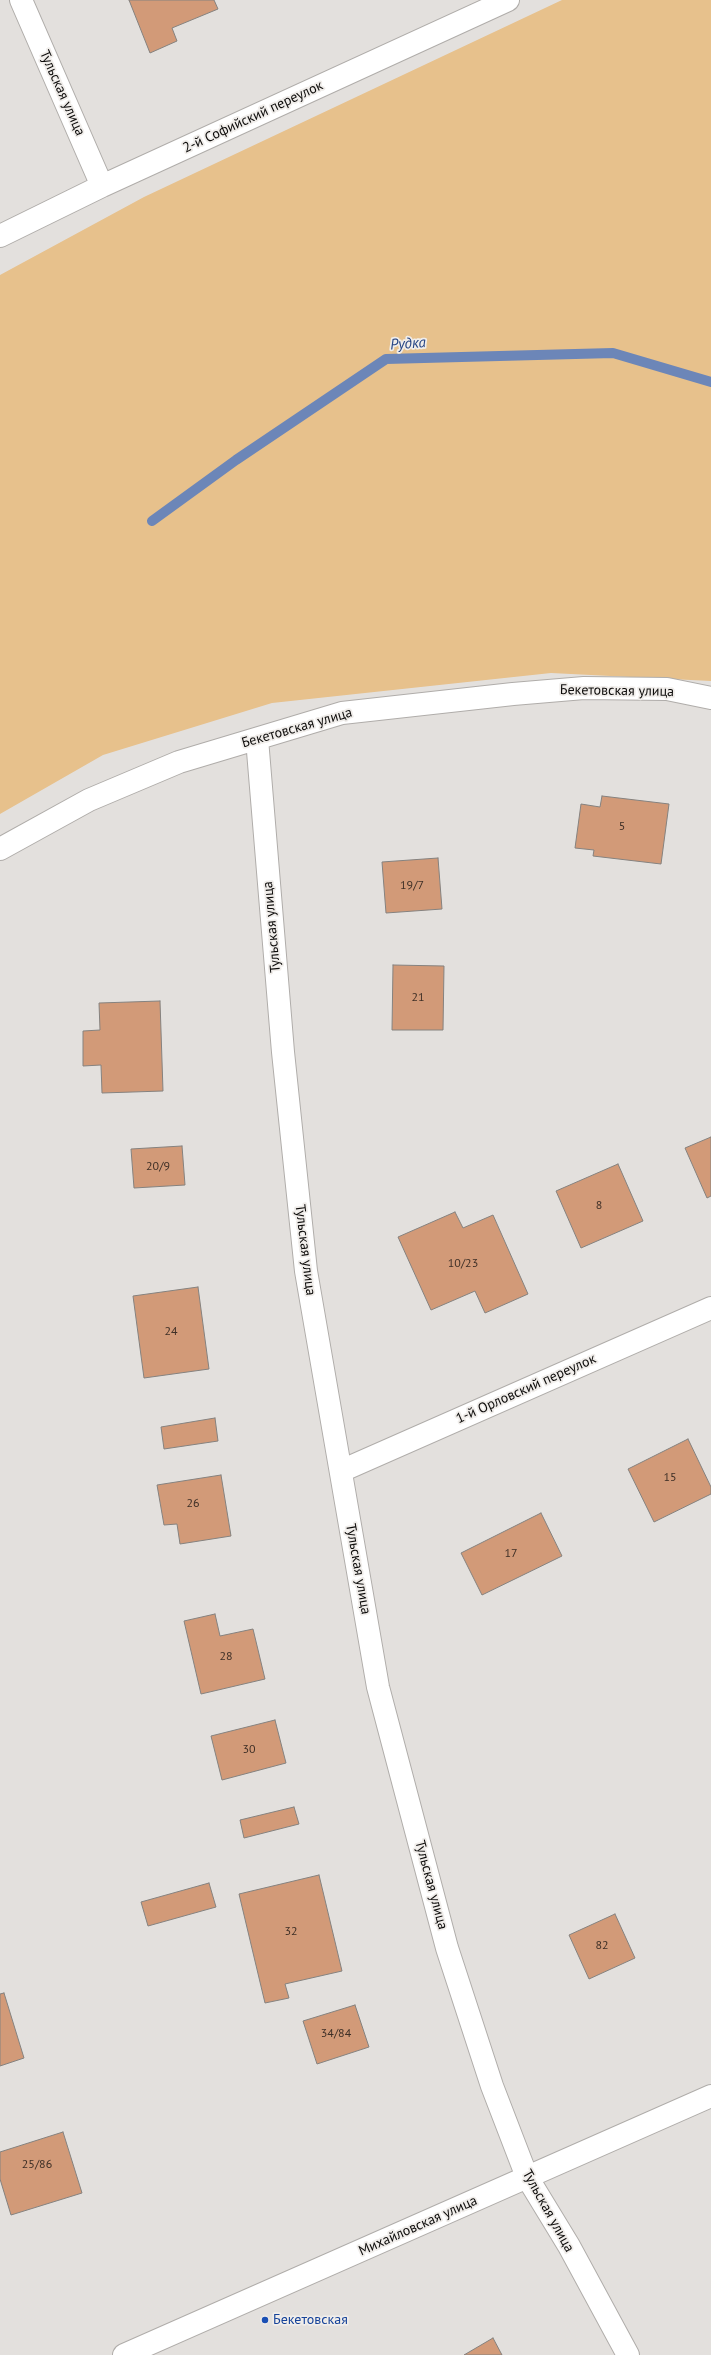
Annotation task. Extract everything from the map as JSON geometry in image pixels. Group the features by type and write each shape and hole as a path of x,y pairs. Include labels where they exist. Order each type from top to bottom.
{"street":[{"name":"Тульская улица","path":"21,0 102,186"},
{"name":"2-й Софийский переулок","path":"0,236 102,186 508,0"},
{"name":"Бекетовская улица","path":"0,849 89,800 179,762 257,740 342,713 513,694 584,688 667,689 711,698"},
{"name":"Тульская улица","path":"257,740 283,1052 306,1271 380,1695 447,1948 492,2086 527,2177 569,2246 628,2355"},
{"name":"1-й Орловский переулок","path":"341,1471 711,1308"},
{"name":"Михайловская улица","path":"124,2355 711,2096"}],"shaded area":[{"path":"562,0 711,0 711,681 551,673 272,703 103,755 0,814 0,275 144,197"}],"building":[{"path":"129,0 214,0 218,9 172,28 177,41 150,53"},
{"path":"602,796 669,804 661,864 593,856 594,850 575,848 581,804 600,807"},
{"path":"438,858 442,909 386,913 382,862"},
{"path":"393,965 444,966 443,1030 392,1030"},
{"path":"160,1001 163,1091 102,1093 101,1065 83,1066 83,1031 100,1030 99,1003"},
{"path":"711,1137 711,1196 707,1198 685,1148"},
{"path":"182,1146 185,1185 134,1188 131,1149"},
{"path":"618,1164 643,1221 581,1248 556,1191"},
{"path":"455,1212 463,1228 493,1215 528,1294 485,1313 475,1291 431,1310 398,1237"},
{"path":"198,1287 209,1369 144,1378 133,1296"},
{"path":"215,1418 218,1441 164,1449 161,1427"},
{"path":"688,1439 711,1487 711,1494 654,1522 628,1469"},
{"path":"221,1475 231,1536 180,1544 177,1524 164,1525 157,1485"},
{"path":"541,1513 562,1556 482,1595 461,1553"},
{"path":"215,1614 220,1636 253,1629 265,1679 201,1694 184,1621"},
{"path":"275,1720 286,1763 222,1780 211,1736"},
{"path":"294,1807 299,1824 244,1838 240,1820"},
{"path":"319,1875 342,1971 285,1984 289,1998 265,2003 239,1894"},
{"path":"209,1883 216,1907 148,1926 141,1902"},
{"path":"615,1914 635,1958 589,1979 569,1935"},
{"path":"4,1993 24,2058 0,2066 0,1994"},
{"path":"355,2005 369,2047 317,2064 303,2021"},
{"path":"63,2132 82,2193 11,2215 0,2179 0,2152"},
{"path":"493,2338 502,2355 464,2355"}],"waterway":[{"name":"Рудка","path":"152,521 236,460 386,359 613,353 711,382"}],"place":[{"name":"Бекетовская","path":"265,2320"}]}
